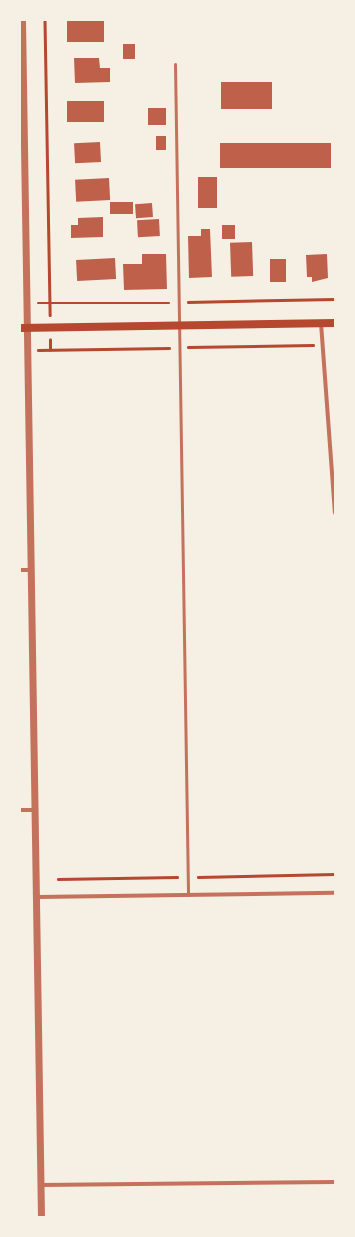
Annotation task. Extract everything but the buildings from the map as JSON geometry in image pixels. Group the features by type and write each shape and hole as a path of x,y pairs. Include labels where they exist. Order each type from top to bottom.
{"main road":[{"path":"23,328 335,323"}],"street":[{"path":"22,20 23,328 32,570 38,897 41,1217"},
{"path":"321,323 335,512"},
{"path":"20,570 32,570"},
{"path":"20,810 36,810"},
{"path":"38,897 335,894"},
{"path":"41,1185 335,1182"}],"lane":[{"path":"175,64 178,348 188,895"}],"path":[{"path":"45,20 49,303 335,299"},
{"path":"50,350 322,345"}]}
